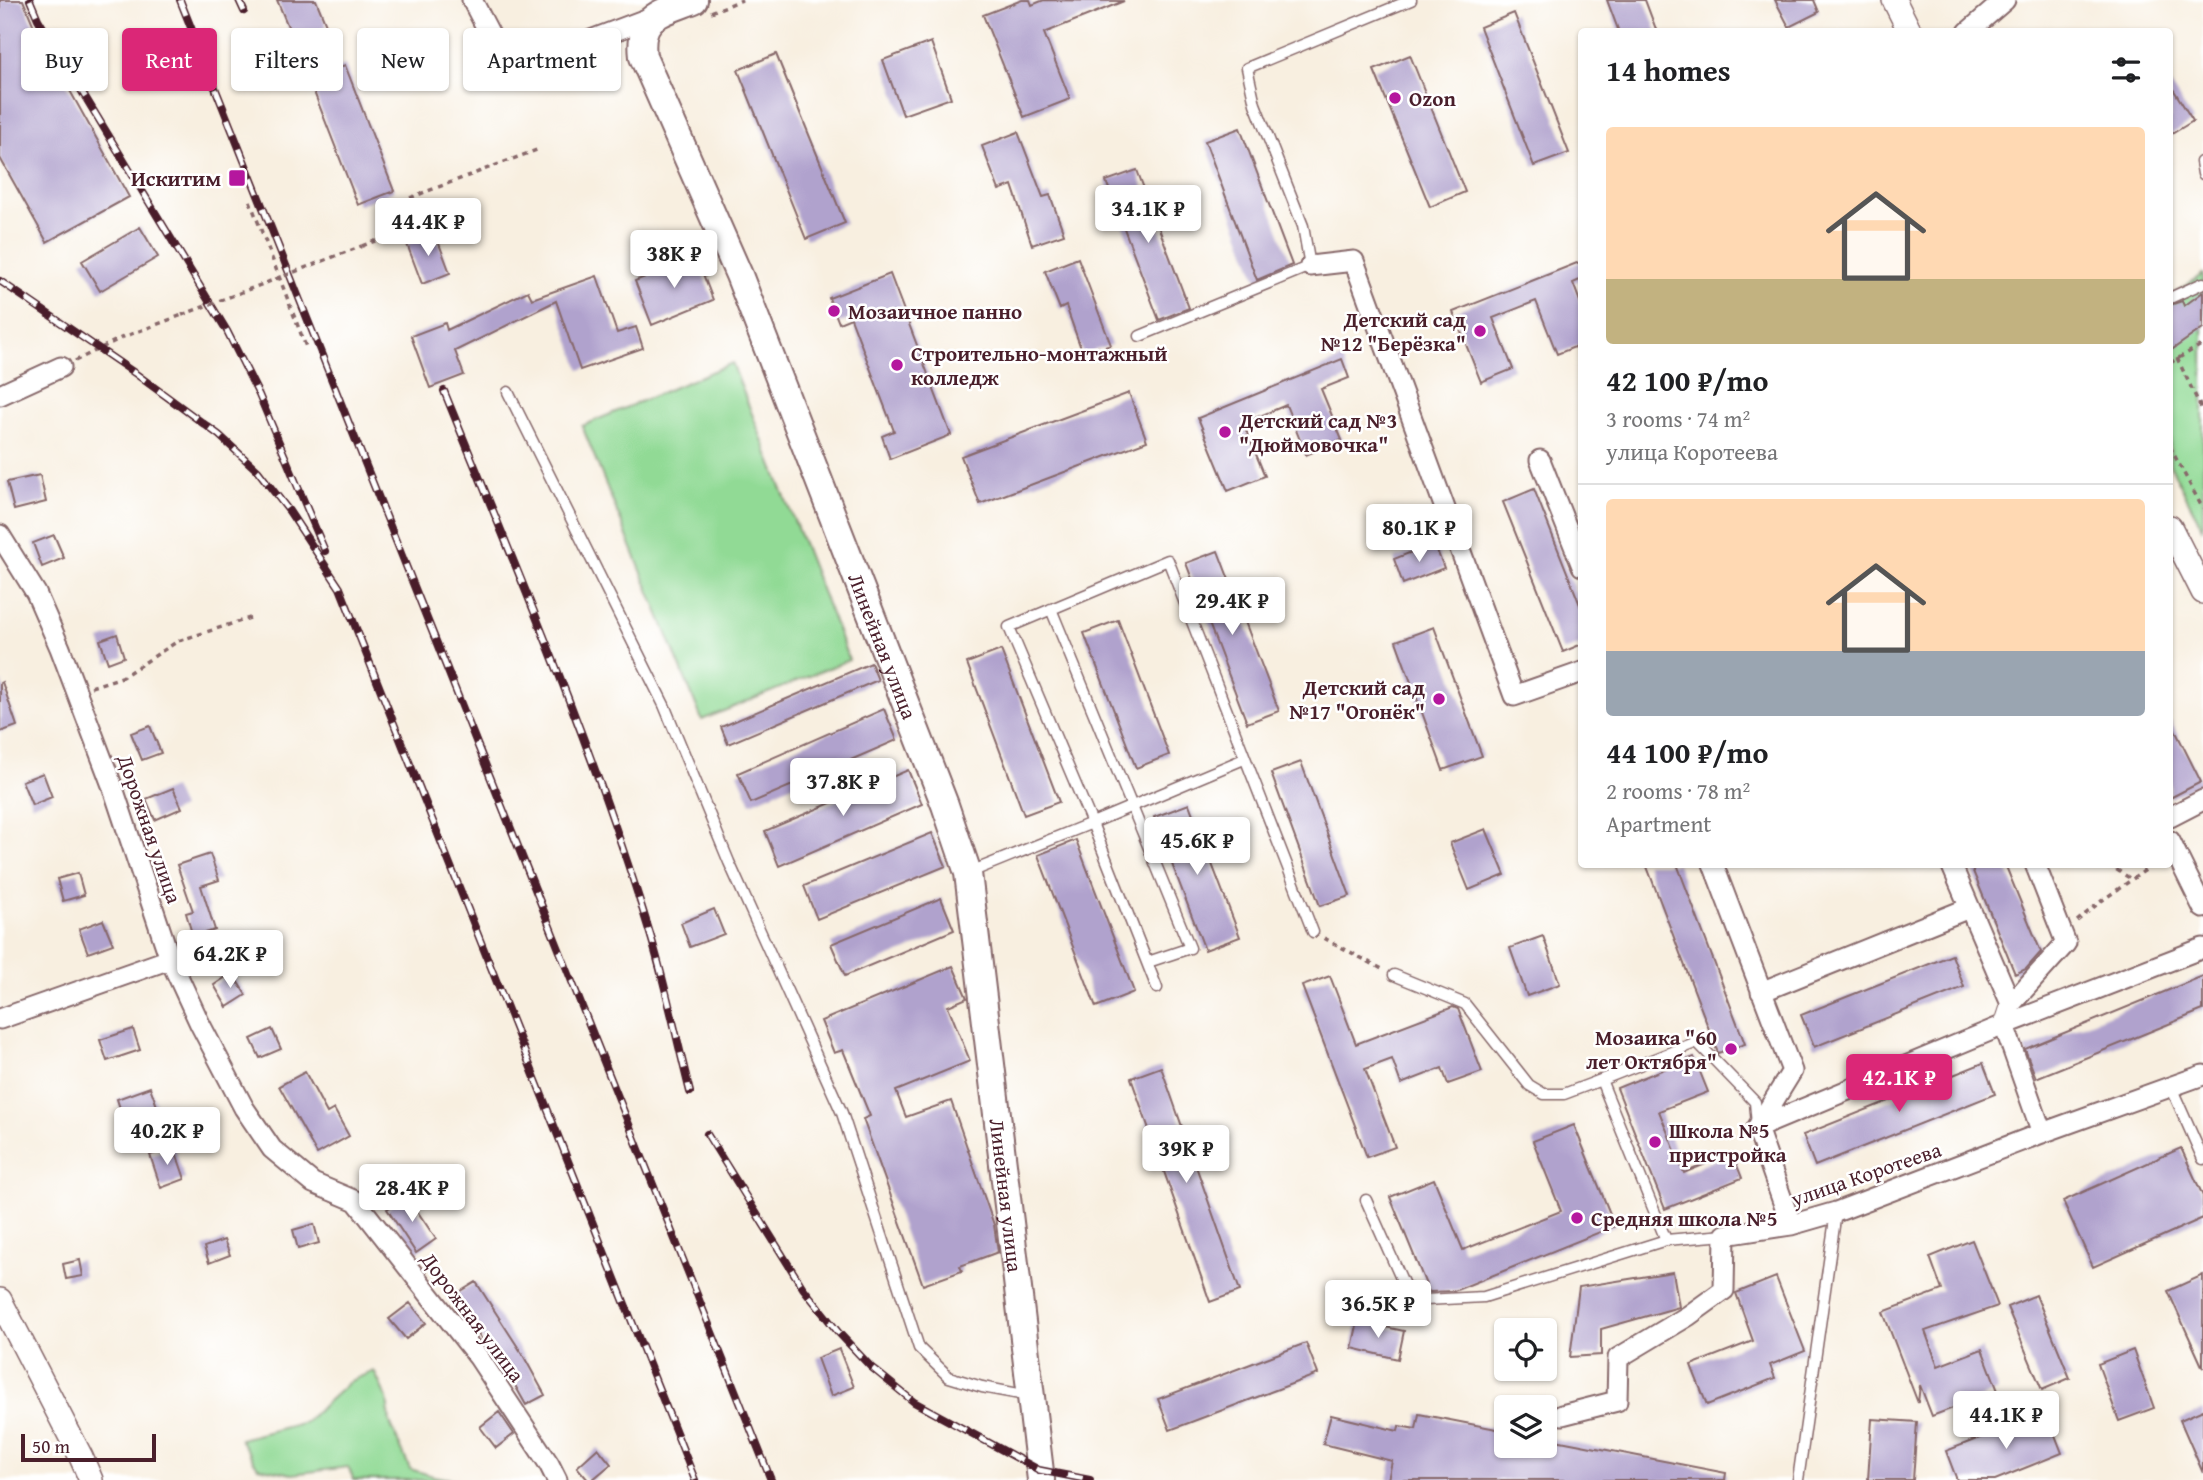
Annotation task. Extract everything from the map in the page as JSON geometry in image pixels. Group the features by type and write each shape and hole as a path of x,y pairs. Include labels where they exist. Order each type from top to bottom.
{"main road":[{"path":"657,7 694,0"},
{"name":"Линейная улица","path":"657,7 645,25 641,41 643,57 739,275 940,792 968,873 1041,1480"}],"street":[{"path":"472,0 509,71 657,7"},
{"path":"1894,0 1908,28"},
{"path":"1973,28 2005,0"},
{"path":"1310,266 1354,261 1514,696 1578,673"},
{"path":"0,395 61,368"},
{"path":"1540,460 1578,556"},
{"path":"2173,533 2203,592"},
{"name":"Дорожная улица","path":"0,535 36,593 113,788 170,959 238,1096 272,1149 313,1183 356,1201 479,1358 557,1480"},
{"path":"2173,815 2203,800"},
{"path":"2173,847 2203,908"},
{"path":"1714,868 1792,1071 1757,1128"},
{"path":"1953,868 2011,1004"},
{"path":"2037,868 2066,943 2011,1004 2004,1025 2042,1133"},
{"path":"1761,992 1969,908"},
{"path":"1757,1128 2004,1025 2203,948"},
{"path":"0,1020 170,959"},
{"name":"улица Коротеева","path":"1725,1236 1791,1225 1836,1212 2203,1075"},
{"path":"1757,1128 1791,1225"},
{"path":"1562,1415 1617,1401 1618,1358 1688,1316 1724,1290 1725,1236"},
{"path":"0,1300 91,1480"}],"lane":[{"path":"1139,336 1310,266 1303,226 1255,104 1247,68 1411,0"},
{"path":"2201,162 2203,174"},
{"path":"2173,297 2203,283"},
{"path":"508,392 664,705 729,862 842,1113 919,1348 949,1377 982,1387 1030,1396"},
{"path":"1157,988 1092,823 1009,627 1168,560 1313,932"},
{"path":"1051,609 1190,948 1148,962"},
{"path":"968,873 1244,759"},
{"path":"1394,975 1465,1004 1529,1085 1544,1094 1564,1094 1697,1042 1755,1102 1757,1128"},
{"path":"1601,1080 1666,1240"},
{"path":"2171,1087 2203,1159"},
{"path":"1366,1200 1404,1284 1425,1300 1484,1297 1666,1240 1725,1236"},
{"path":"1798,1480 1836,1212"}],"path":[{"path":"61,368 124,337 401,231 391,205 539,149"},
{"path":"250,201 306,347"},
{"path":"2173,361 2203,344"},
{"path":"2177,358 2203,412"},
{"path":"2173,453 2203,509"},
{"path":"78,695 90,687 122,677 178,641 250,618"},
{"path":"2114,868 2131,879"},
{"path":"2062,934 2099,902 2148,868"},
{"path":"1313,932 1394,975"}],"green space":[{"path":"2203,274 2203,529 2173,471 2173,295"},
{"path":"732,363 849,660 702,720 582,426"},
{"path":"374,1371 387,1399 390,1423 410,1469 458,1480 354,1480 348,1467 292,1474 258,1467 240,1439 305,1422 350,1381"}],"building":[{"path":"0,0 23,0 35,28 21,28 21,91 70,91 129,197 47,242 0,158"},
{"path":"277,0 316,0 327,27 289,28"},
{"path":"1022,0 1030,0 1032,5 1044,0 1124,1 1044,33 1070,99 1024,117 983,15"},
{"path":"1607,0 1645,0 1656,28 1618,28"},
{"path":"1775,0 1814,0 1819,12 1789,27"},
{"path":"1514,13 1569,153 1534,166 1480,27"},
{"path":"931,42 951,98 903,115 883,60"},
{"path":"776,54 845,223 806,239 738,70"},
{"path":"1410,55 1465,192 1430,207 1374,70"},
{"path":"345,65 394,191 358,205 314,91 343,91"},
{"path":"2173,89 2193,121 2173,133"},
{"path":"1240,128 1292,265 1257,280 1205,141"},
{"path":"1018,132 1043,197 1050,195 1064,234 1032,245 1012,185 999,190 982,146"},
{"path":"1137,170 1189,308 1159,320 1106,181"},
{"path":"140,227 158,257 100,291 82,261"},
{"path":"435,233 450,273 422,284 407,244"},
{"path":"696,256 713,300 652,325 635,281"},
{"path":"1078,258 1111,345 1083,354 1066,306 1060,309 1045,271"},
{"name":"Детский сад №12 \"Берёзка\"","path":"1578,263 1578,281 1573,283 1578,296 1578,346 1557,354 1536,301 1493,318 1513,369 1481,382 1453,312"},
{"name":"Строительно-монтажный колледж","path":"890,274 951,435 890,459 882,436 894,431 851,318 839,323 829,298"},
{"path":"597,276 617,333 636,327 643,348 580,370 556,301 455,351 464,375 430,388 411,336 445,323 447,330 528,291 532,299"},
{"path":"2203,292 2203,328 2173,349 2173,304 2182,301 2184,306"},
{"name":"Детский сад №3 \"Дюймовочка\"","path":"1342,359 1349,378 1321,389 1342,440 1306,455 1286,405 1243,423 1265,476 1228,491 1198,418"},
{"path":"1129,393 1147,441 980,504 961,456"},
{"path":"40,475 46,502 14,510 7,482"},
{"path":"1534,489 1578,600 1578,646 1563,652 1503,502"},
{"path":"54,535 64,558 42,567 33,543"},
{"path":"1434,543 1444,568 1403,584 1394,559"},
{"path":"1218,551 1279,711 1247,723 1186,563"},
{"path":"1118,620 1169,755 1136,768 1084,633"},
{"name":"Детский сад №17 \"Огонёк\"","path":"1434,627 1482,756 1443,770 1396,641"},
{"path":"117,634 124,657 108,663 100,640"},
{"path":"1001,650 1059,802 1024,815 967,663"},
{"path":"871,663 878,680 728,744 721,727"},
{"path":"2,682 17,726 0,732 0,683"},
{"path":"884,709 897,740 751,803 738,773"},
{"path":"150,726 161,753 142,760 131,733"},
{"path":"2173,726 2201,782 2173,796"},
{"path":"1301,762 1350,896 1320,906 1271,773"},
{"path":"908,770 922,804 779,866 765,831"},
{"path":"43,773 52,797 32,805 22,781"},
{"path":"173,788 182,808 155,820 146,799"},
{"path":"1189,804 1240,937 1205,950 1154,817"},
{"path":"1486,829 1505,875 1469,890 1450,843"},
{"path":"932,833 946,866 817,919 804,886"},
{"path":"1076,840 1134,992 1096,1007 1038,855"},
{"path":"210,854 219,880 201,886 215,930 193,937 186,913 193,911 177,865"},
{"path":"1648,868 1679,868 1745,1044 1718,1053"},
{"path":"1972,868 2007,868 2041,952 2026,969 2015,974"},
{"path":"78,873 84,895 63,901 57,879"},
{"path":"941,898 954,930 845,976 831,944"},
{"path":"714,909 724,934 690,947 681,923"},
{"path":"103,920 113,944 88,953 79,929"},
{"path":"1543,936 1560,984 1527,996 1510,948"},
{"path":"1952,955 1964,987 1814,1047 1801,1015"},
{"path":"953,966 967,998 948,1006 970,1061 896,1091 906,1117 951,1101 994,1225 998,1252 960,1266 962,1271 923,1285 863,1119 870,1116 843,1050 834,1053 821,1021"},
{"path":"232,973 246,995 227,1007 214,985"},
{"path":"1330,976 1356,1044 1453,1007 1458,1009 1482,1072 1448,1084 1442,1068 1401,1084 1392,1059 1365,1069 1395,1147 1367,1157 1302,986"},
{"path":"2203,976 2203,1010 2036,1078 2025,1049"},
{"path":"133,1029 140,1050 107,1061 100,1040"},
{"path":"272,1029 281,1049 260,1058 251,1039"},
{"name":"Школа №5 пристройка","path":"1694,1057 1708,1092 1659,1111 1684,1173 1732,1153 1742,1178 1665,1209 1617,1088"},
{"path":"1983,1063 1995,1094 1815,1166 1803,1135"},
{"path":"1161,1067 1240,1291 1210,1302 1131,1078"},
{"path":"305,1072 327,1113 334,1109 349,1136 317,1154 279,1086"},
{"path":"150,1087 158,1109 124,1121 117,1099"},
{"name":"Средняя школа №5","path":"1574,1125 1615,1226 1454,1291 1429,1292 1390,1197 1434,1179 1463,1250 1561,1211 1533,1141"},
{"path":"174,1147 185,1179 161,1188 150,1155"},
{"path":"2181,1148 2203,1196 2203,1218 2093,1267 2063,1201"},
{"path":"407,1196 436,1239 416,1253 387,1209"},
{"path":"314,1224 319,1243 298,1249 293,1230"},
{"path":"224,1240 230,1255 209,1263 204,1247"},
{"path":"1972,1240 1998,1306 1925,1331 1938,1366 1982,1349 1998,1391 1932,1416 1920,1385 1918,1403 1883,1312 1942,1290 1930,1257"},
{"path":"80,1260 83,1276 66,1279 63,1264"},
{"path":"1673,1272 1679,1307 1601,1329 1601,1355 1570,1357 1579,1287"},
{"path":"2203,1275 2203,1368 2168,1291"},
{"path":"1776,1277 1805,1351 1770,1365 1775,1378 1707,1405 1691,1365 1753,1341 1736,1293"},
{"path":"476,1282 545,1395 526,1405 503,1364 500,1366 453,1296"},
{"path":"2036,1295 2070,1378 2042,1390 2007,1307"},
{"path":"410,1303 426,1323 406,1339 389,1319"},
{"path":"1358,1321 1404,1331 1398,1359 1352,1348"},
{"path":"1306,1343 1318,1374 1170,1430 1158,1399"},
{"path":"839,1349 854,1387 831,1396 817,1358"},
{"path":"2133,1350 2154,1408 2119,1421 2098,1364"},
{"path":"2203,1410 2203,1473 2180,1420"},
{"path":"499,1412 514,1434 496,1448 480,1427"},
{"path":"2046,1412 2062,1453 1995,1480 1957,1480 1946,1451"},
{"path":"1419,1414 1494,1428 1494,1458 1557,1458 1557,1440 1726,1473 1725,1480 1388,1480 1392,1461 1323,1444 1331,1415 1398,1431 1399,1426 1416,1429"},
{"path":"1872,1419 1917,1422 1913,1480 1868,1480"},
{"path":"598,1448 611,1464 592,1480 588,1480 577,1467"}],"railway":[{"path":"30,0 38,19 227,331 259,395 325,551"},
{"path":"180,0 771,1480"},
{"path":"239,0 244,11"},
{"path":"0,281 136,374 219,435 258,471 289,511 340,588 695,1480"},
{"path":"444,391 552,657 603,791 654,947 690,1092"},
{"path":"707,1134 803,1288 838,1332 871,1367 914,1402 1039,1470 1090,1480"}],"place":[{"name":"Ozon","path":"1395,98"},
{"name":"Искитим","path":"237,178"},
{"name":"Мозаичное панно","path":"834,311"},
{"name":"Детский сад №12 \"Берёзка\"","path":"1480,331"},
{"name":"Строительно-монтажный колледж","path":"897,365"},
{"name":"Детский сад №3 \"Дюймовочка\"","path":"1225,432"},
{"name":"Детский сад №17 \"Огонёк\"","path":"1439,699"},
{"name":"Мозаика \"60 лет Октября\"","path":"1731,1049"},
{"name":"Школа №5 пристройка","path":"1655,1142"},
{"name":"Средняя школа №5","path":"1577,1218"}]}
